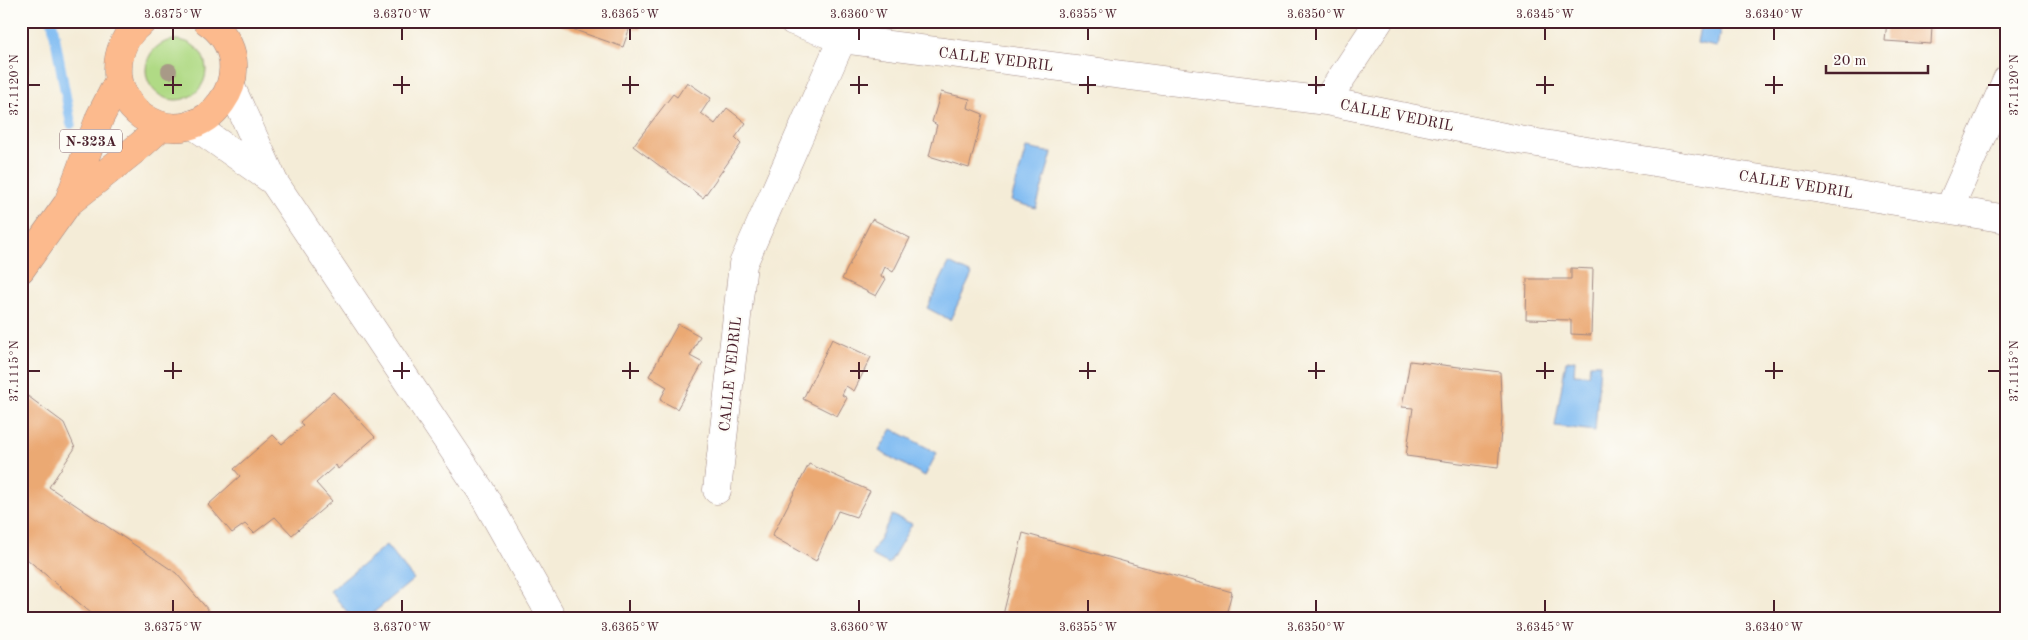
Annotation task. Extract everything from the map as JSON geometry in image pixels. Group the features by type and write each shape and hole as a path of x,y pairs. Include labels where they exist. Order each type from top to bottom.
{"main road":[{"name":"N-323A","path":"21,269 68,203 100,117 118,82 118,64 123,44 143,21"},
{"path":"118,82 125,98 136,112 162,126 192,124 205,119 217,110 230,87 233,66 221,27"},
{"name":"N-323A","path":"68,203 162,126"}],"street":[{"name":"CALLE VEDRIL","path":"793,21 842,39 1326,101 1519,140 2007,219"},
{"path":"1326,101 1379,21"},
{"name":"CALLE VEDRIL","path":"717,490 743,264 842,39"},
{"path":"1948,209 2007,79"},
{"path":"230,87 274,182 481,490 553,619"},
{"path":"192,124 274,182"}],"green space":[{"path":"170,40 182,40 193,45 201,53 206,64 204,82 193,95 182,100 170,100 159,95 151,87 146,76 146,64 151,53 159,45"}],"water":[{"path":"1701,21 1722,21 1717,47 1697,43"},
{"path":"1026,148 1052,153 1036,208 1011,201"},
{"path":"949,263 972,274 950,320 927,308"},
{"path":"1575,360 1574,374 1588,375 1590,364 1600,364 1595,431 1555,426 1566,361"},
{"path":"892,429 937,453 925,476 879,451"},
{"path":"892,515 912,524 889,564 871,555"},
{"path":"386,545 414,579 366,619 353,619 330,591"}],"building":[{"path":"569,21 573,23 643,21 640,30 630,27 623,47 552,22"},
{"path":"1887,21 1943,21 1932,25 1931,44 1885,41"},
{"path":"21,56 29,71 21,76"},
{"path":"687,82 711,98 701,113 715,124 727,108 746,123 735,138 741,144 703,198 633,146 673,94 677,97"},
{"path":"941,92 970,99 968,108 983,114 969,168 929,156 937,125 932,122"},
{"path":"872,219 910,238 893,272 885,267 881,276 886,279 876,296 842,279"},
{"path":"1571,268 1593,269 1591,335 1571,334 1571,320 1526,319 1527,279 1571,279"},
{"path":"678,324 700,336 690,356 703,363 677,409 660,400 667,387 649,376"},
{"path":"832,339 871,357 854,391 846,386 842,395 847,398 837,416 803,399"},
{"path":"1410,361 1500,372 1502,417 1498,468 1406,456 1413,408 1402,407"},
{"path":"21,391 64,423 75,448 49,487 176,573 216,619 98,619 21,554"},
{"path":"333,392 375,437 338,469 336,465 316,483 332,501 292,535 275,517 254,533 245,524 232,533 208,505 240,476 234,469 273,435 282,444 303,426 300,422"},
{"path":"809,464 870,491 856,517 838,511 816,561 772,536"},
{"path":"1023,533 1232,592 1225,619 1002,619"}],"waterway":[{"path":"52,21 71,124"}]}
